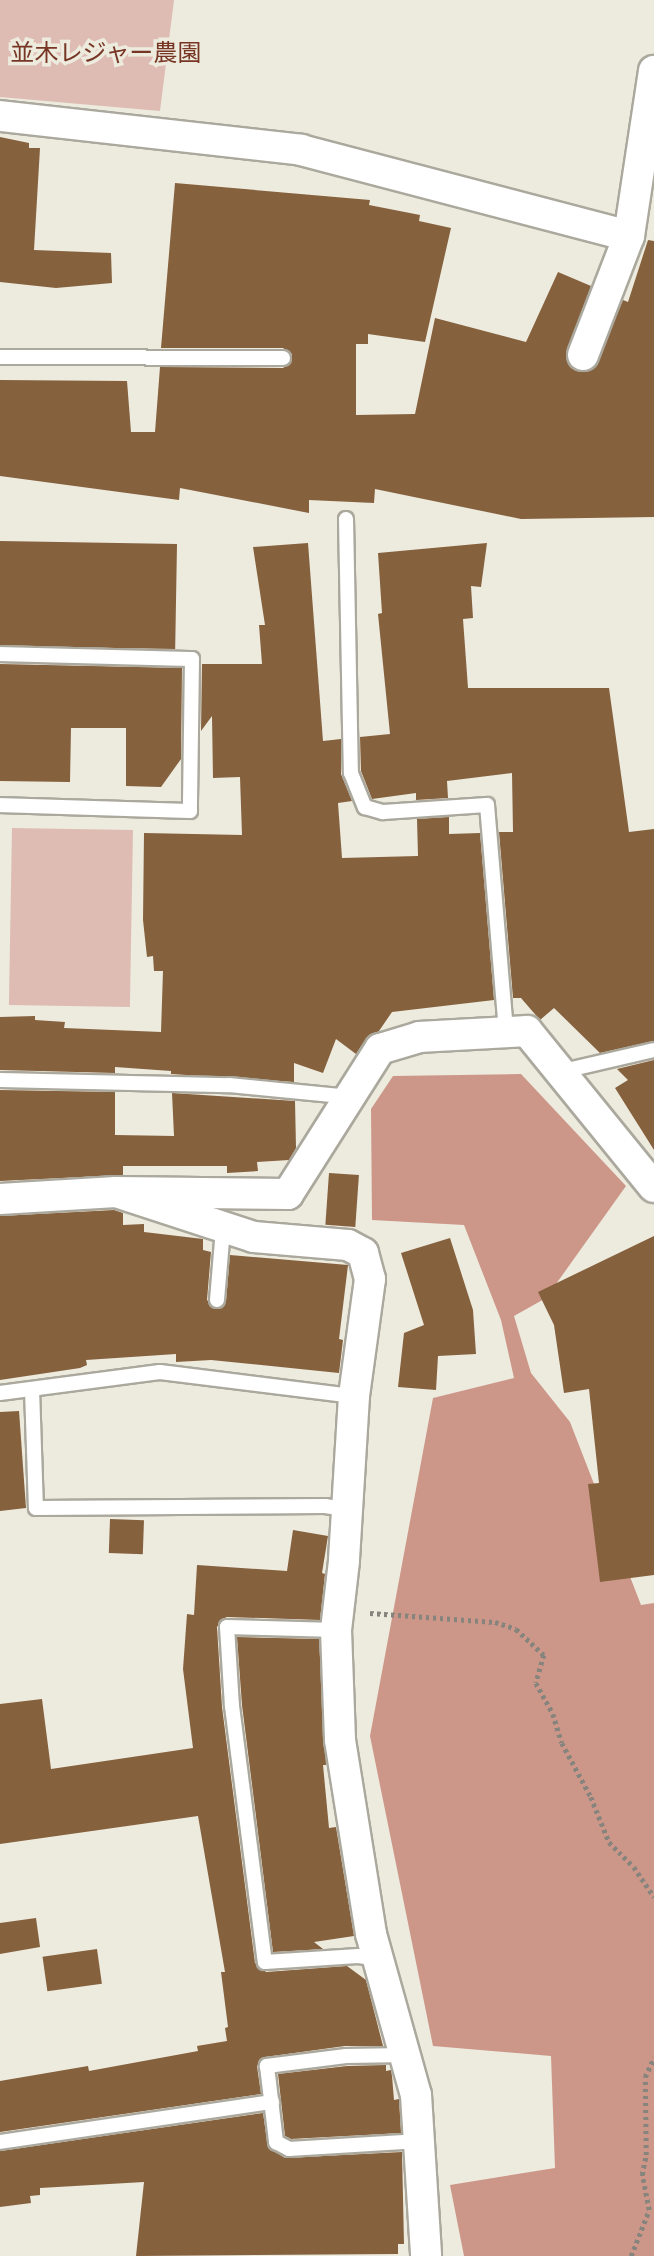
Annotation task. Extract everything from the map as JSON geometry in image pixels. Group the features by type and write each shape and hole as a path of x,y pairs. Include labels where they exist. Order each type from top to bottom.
{"street":[{"path":"583,355 629,236 654,71"},
{"path":"0,116 301,150 629,236"},
{"path":"0,1199 116,1192 288,1194 380,1049 420,1037 527,1031 654,1187"},
{"path":"116,1192 254,1237 348,1245 363,1253 370,1279 354,1396 337,1620 340,1740 371,1934 416,2095 426,2256"}],"lane":[{"path":"0,357 283,358"},
{"path":"346,519 351,773 365,807 383,812 487,805 506,1033"},
{"path":"0,654 192,659 192,673 190,811 0,805"},
{"path":"563,1072 654,1049"},
{"path":"0,1080 229,1085 352,1097"},
{"path":"217,1300 223,1228"},
{"path":"0,1393 160,1372 354,1396"},
{"path":"32,1389 36,1508 325,1506 345,1509"},
{"path":"337,1620 227,1627 235,1733 265,1962 358,1956 379,1959"},
{"path":"407,2055 346,2056 267,2066 276,2142 289,2149 420,2141"},
{"path":"0,2142 272,2102"}],"path":[{"path":"337,1620 495,1622 516,1629 544,1655 536,1682 609,1842 634,1867 654,1897"},
{"path":"631,2256 649,2210 642,2175 646,2155 645,2077 654,2058"}],"green space":[{"name":"並木レジャー農園","path":"0,0 174,0 160,111 0,97"},
{"path":"12,828 133,830 130,1007 9,1005"}],"shaded area":[{"path":"521,1074 626,1186 546,1298 514,1316 531,1373 570,1422 641,1605 654,1603 654,2256 464,2256 450,2185 555,2168 551,2056 433,2046 370,1736 433,1398 514,1378 501,1320 464,1225 372,1220 371,1109 393,1076"}],"building":[{"path":"0,137 29,143 29,148 40,148 34,250 111,253 112,283 56,288 0,282"},
{"path":"175,183 370,200 369,205 420,215 419,221 451,228 425,342 368,334 368,344 356,344 356,415 415,414 435,318 526,342 558,272 591,286 566,357 576,371 593,369 623,300 628,302 648,240 654,241 654,517 521,519 375,489 374,503 309,500 309,513 180,488 179,500 0,476 0,380 127,381 131,432 155,432 160,367 283,368 291,363 292,354 283,348 161,348"},
{"path":"0,541 177,544 175,649 0,646"},
{"path":"308,543 323,741 341,739 341,774 352,801 338,803 342,858 418,856 417,819 449,817 449,834 480,833 494,1000 392,1012 379,1031 366,1039 356,1054 336,1039 323,1073 294,1063 294,1082 171,1074 171,1071 115,1067 115,1073 0,1070 0,1017 35,1016 35,1020 65,1022 64,1028 161,1032 163,971 154,971 153,956 147,957 143,920 144,833 242,835 240,777 213,778 212,716 201,731 202,664 262,664 259,625 265,625 253,547"},
{"path":"487,543 481,587 471,586 473,618 463,619 468,688 609,688 629,832 654,829 654,1041 600,1053 554,1008 540,1020 521,998 513,998 499,832 513,832 512,773 447,781 448,798 416,800 416,793 372,799 361,771 360,737 390,734 378,614 382,613 378,553"},
{"path":"0,664 182,668 181,759 161,787 126,786 126,728 71,728 70,782 0,781"},
{"path":"654,1060 654,1150 615,1088 628,1080 617,1069"},
{"path":"0,1090 115,1092 115,1135 174,1136 172,1093 295,1101 296,1148 289,1160 257,1162 258,1171 227,1173 227,1166 123,1166 123,1175 0,1181"},
{"path":"329,1173 359,1175 355,1227 325,1225"},
{"path":"114,1210 123,1213 123,1225 144,1224 144,1232 203,1239 203,1250 211,1252 207,1300 216,1309 222,1308 226,1301 230,1255 348,1265 339,1339 343,1340 339,1373 211,1360 176,1362 176,1354 86,1360 87,1365 80,1368 0,1380 0,1216"},
{"path":"654,1236 654,1575 600,1582 588,1484 599,1483 589,1389 564,1393 554,1325 538,1292"},
{"path":"450,1238 473,1310 476,1354 438,1356 436,1390 398,1387 404,1333 424,1325 401,1253"},
{"path":"19,1411 26,1508 0,1511 0,1412"},
{"path":"110,1519 144,1520 143,1554 109,1553"},
{"path":"293,1530 328,1536 322,1573 325,1574 320,1620 227,1617 222,1619 217,1627 222,1707 255,1963 266,1972 347,1966 366,1980 383,2046 345,2046 265,2057 257,2066 261,2094 0,2132 0,2081 88,2066 89,2071 198,2051 197,2046 227,2041 225,2028 228,2027 221,1972 225,1972 198,1816 0,1844 0,1704 42,1699 51,1769 193,1748 183,1669 187,1614 194,1615 197,1565 287,1571"},
{"path":"237,1637 319,1639 326,1765 323,1765 329,1828 336,1827 354,1936 314,1942 323,1949 273,1952 242,1705"},
{"path":"36,1918 40,1947 0,1954 0,1923"},
{"path":"97,1949 102,1984 47,1991 43,1957"},
{"path":"386,2065 386,2071 391,2070 394,2100 399,2099 401,2133 291,2139 285,2136 278,2074 347,2066"},
{"path":"263,2113 268,2147 285,2158 402,2152 404,2244 398,2244 398,2254 136,2256 144,2182 40,2188 40,2195 30,2196 31,2203 0,2207 0,2151"}]}
